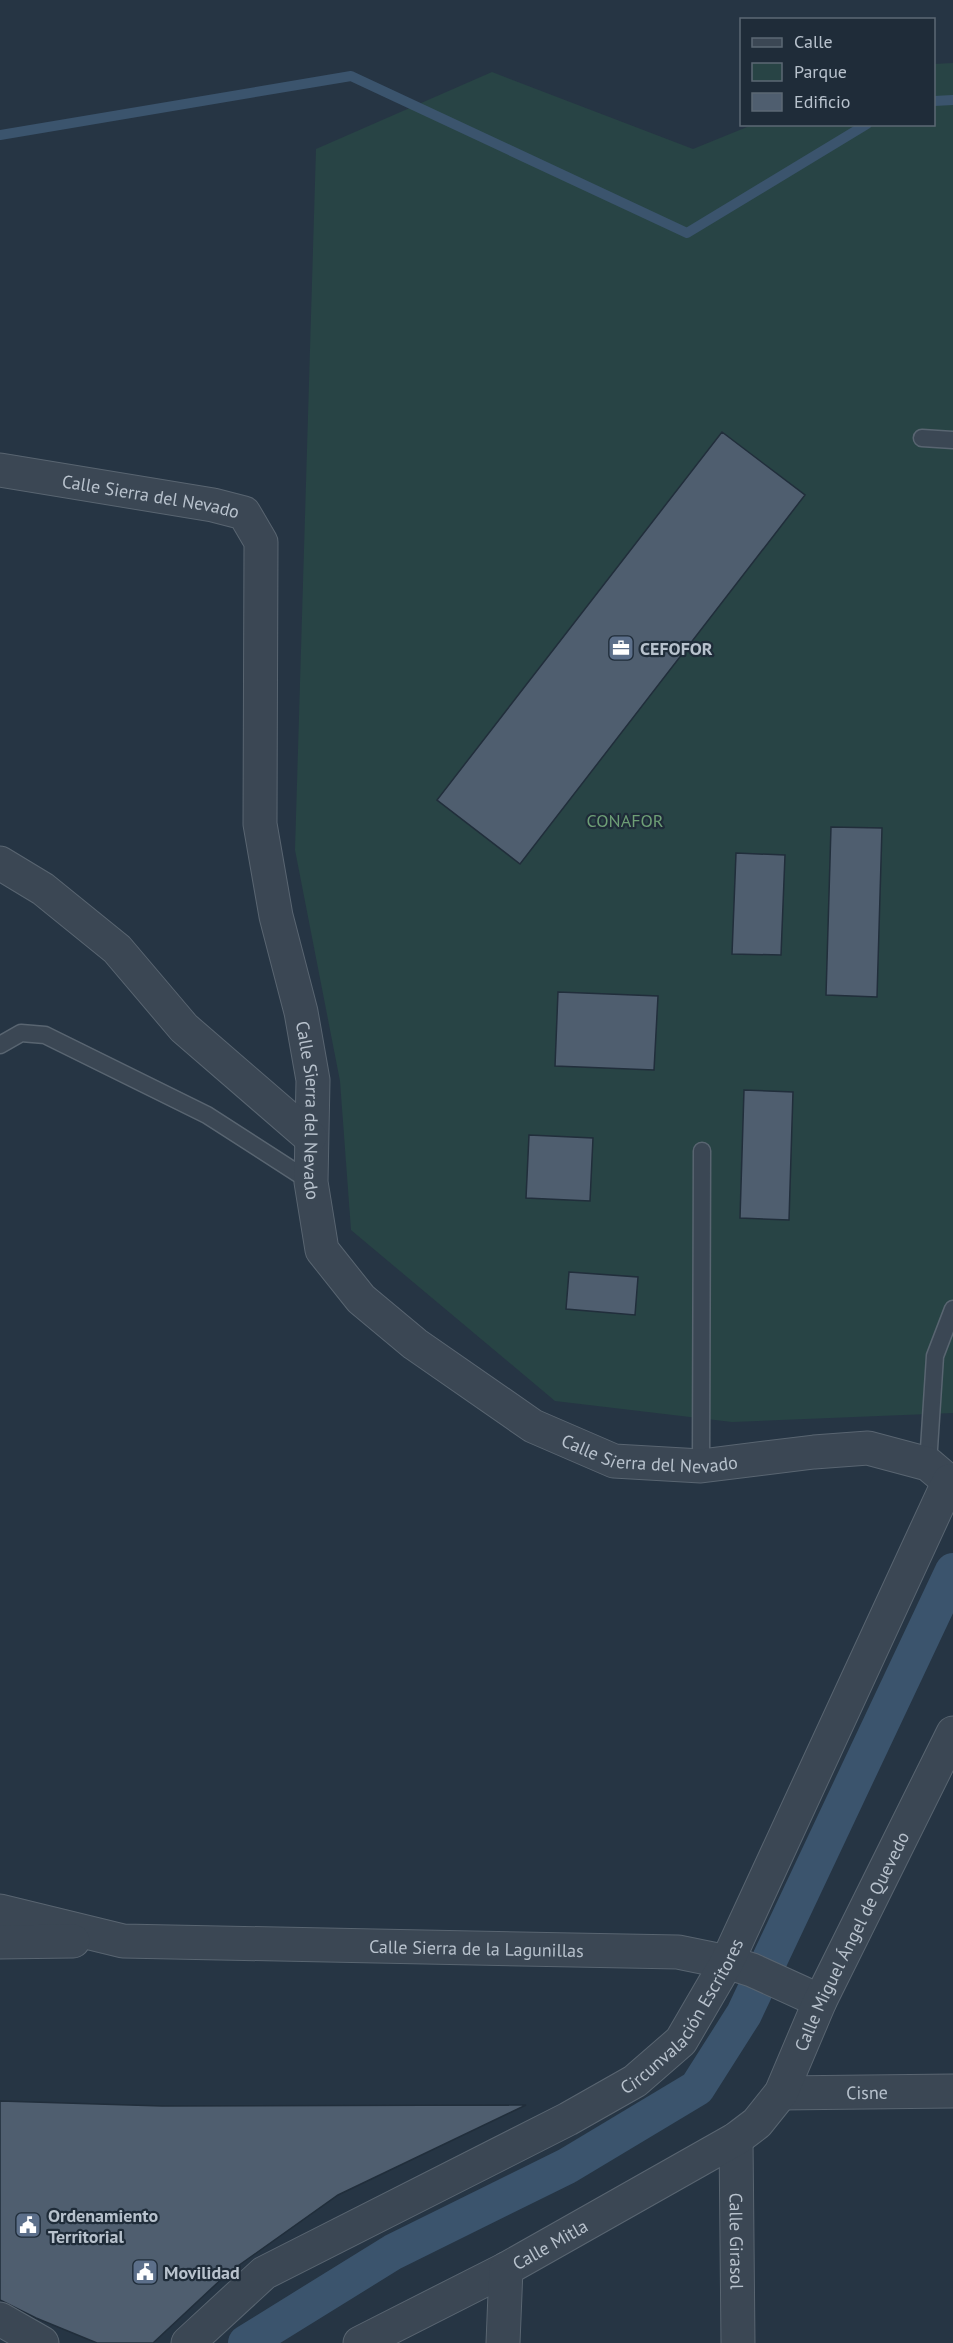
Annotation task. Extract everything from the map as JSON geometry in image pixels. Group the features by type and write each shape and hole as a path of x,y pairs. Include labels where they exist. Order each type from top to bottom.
{"street":[{"name":"Calle Sierra del Nevado","path":"0,470 213,505 244,513 261,542 260,824 276,916 302,1012 313,1080 310,1137 311,1182 322,1250 361,1299 415,1344 533,1426 614,1461 701,1466 814,1452 868,1448 943,1477"},
{"path":"0,863 43,889 117,949 184,1028 310,1137"},
{"name":"Circunvalación Escritores","path":"188,2343 264,2273 568,2119 635,2081 681,2041 739,1966 943,1477"},
{"name":"Calle Miguel Ángel de Quevedo","path":"736,2139 757,2123 782,2093 809,1996 953,1733"},
{"name":"Calle Sierra de la Lagunillas","path":"0,1911 123,1941"},
{"name":"Calle Sierra de la Lagunillas","path":"0,1942 123,1941 678,1952 739,1966 809,1996"},
{"name":"Cisne","path":"782,2093 953,2091"},
{"name":"Calle Mitla","path":"360,2343 506,2269 736,2139"},
{"name":"Calle Girasol","path":"736,2139 738,2343"},
{"path":"503,2343 506,2269"},
{"path":"0,2319 42,2343"}],"lane":[{"path":"922,438 953,440"},
{"path":"0,1045 21,1033 45,1035 207,1115 311,1182"},
{"path":"701,1466 702,1150"},
{"path":"943,1477 935,1356 953,1309"}],"green space":[{"name":"CONAFOR","path":"953,63 953,1413 732,1422 555,1401 351,1230 340,1081 295,850 316,149 492,72 693,149 750,126 935,126 935,64"}],"building":[{"name":"CEFOFOR","path":"722,432 805,495 520,864 437,800"},
{"path":"831,827 882,828 877,997 826,995"},
{"path":"736,853 785,855 781,955 732,954"},
{"path":"558,992 658,996 654,1070 555,1066"},
{"path":"744,1090 793,1092 789,1220 740,1218"},
{"path":"529,1135 593,1138 590,1201 526,1198"},
{"path":"569,1272 638,1277 635,1315 566,1309"},
{"path":"0,2101 162,2106 526,2105 338,2195 228,2273 153,2343 97,2343 36,2318 0,2300"}],"waterway":[{"path":"0,135 351,76 687,233 864,126"},
{"path":"935,101 953,100"},
{"path":"246,2343 393,2252 567,2166 697,2088 744,2014 953,1571"}],"place":[{"name":"CEFOFOR","path":"621,648"},
{"name":"Ordenamiento Territorial","path":"28,2225"},
{"name":"Movilidad","path":"145,2272"}]}
